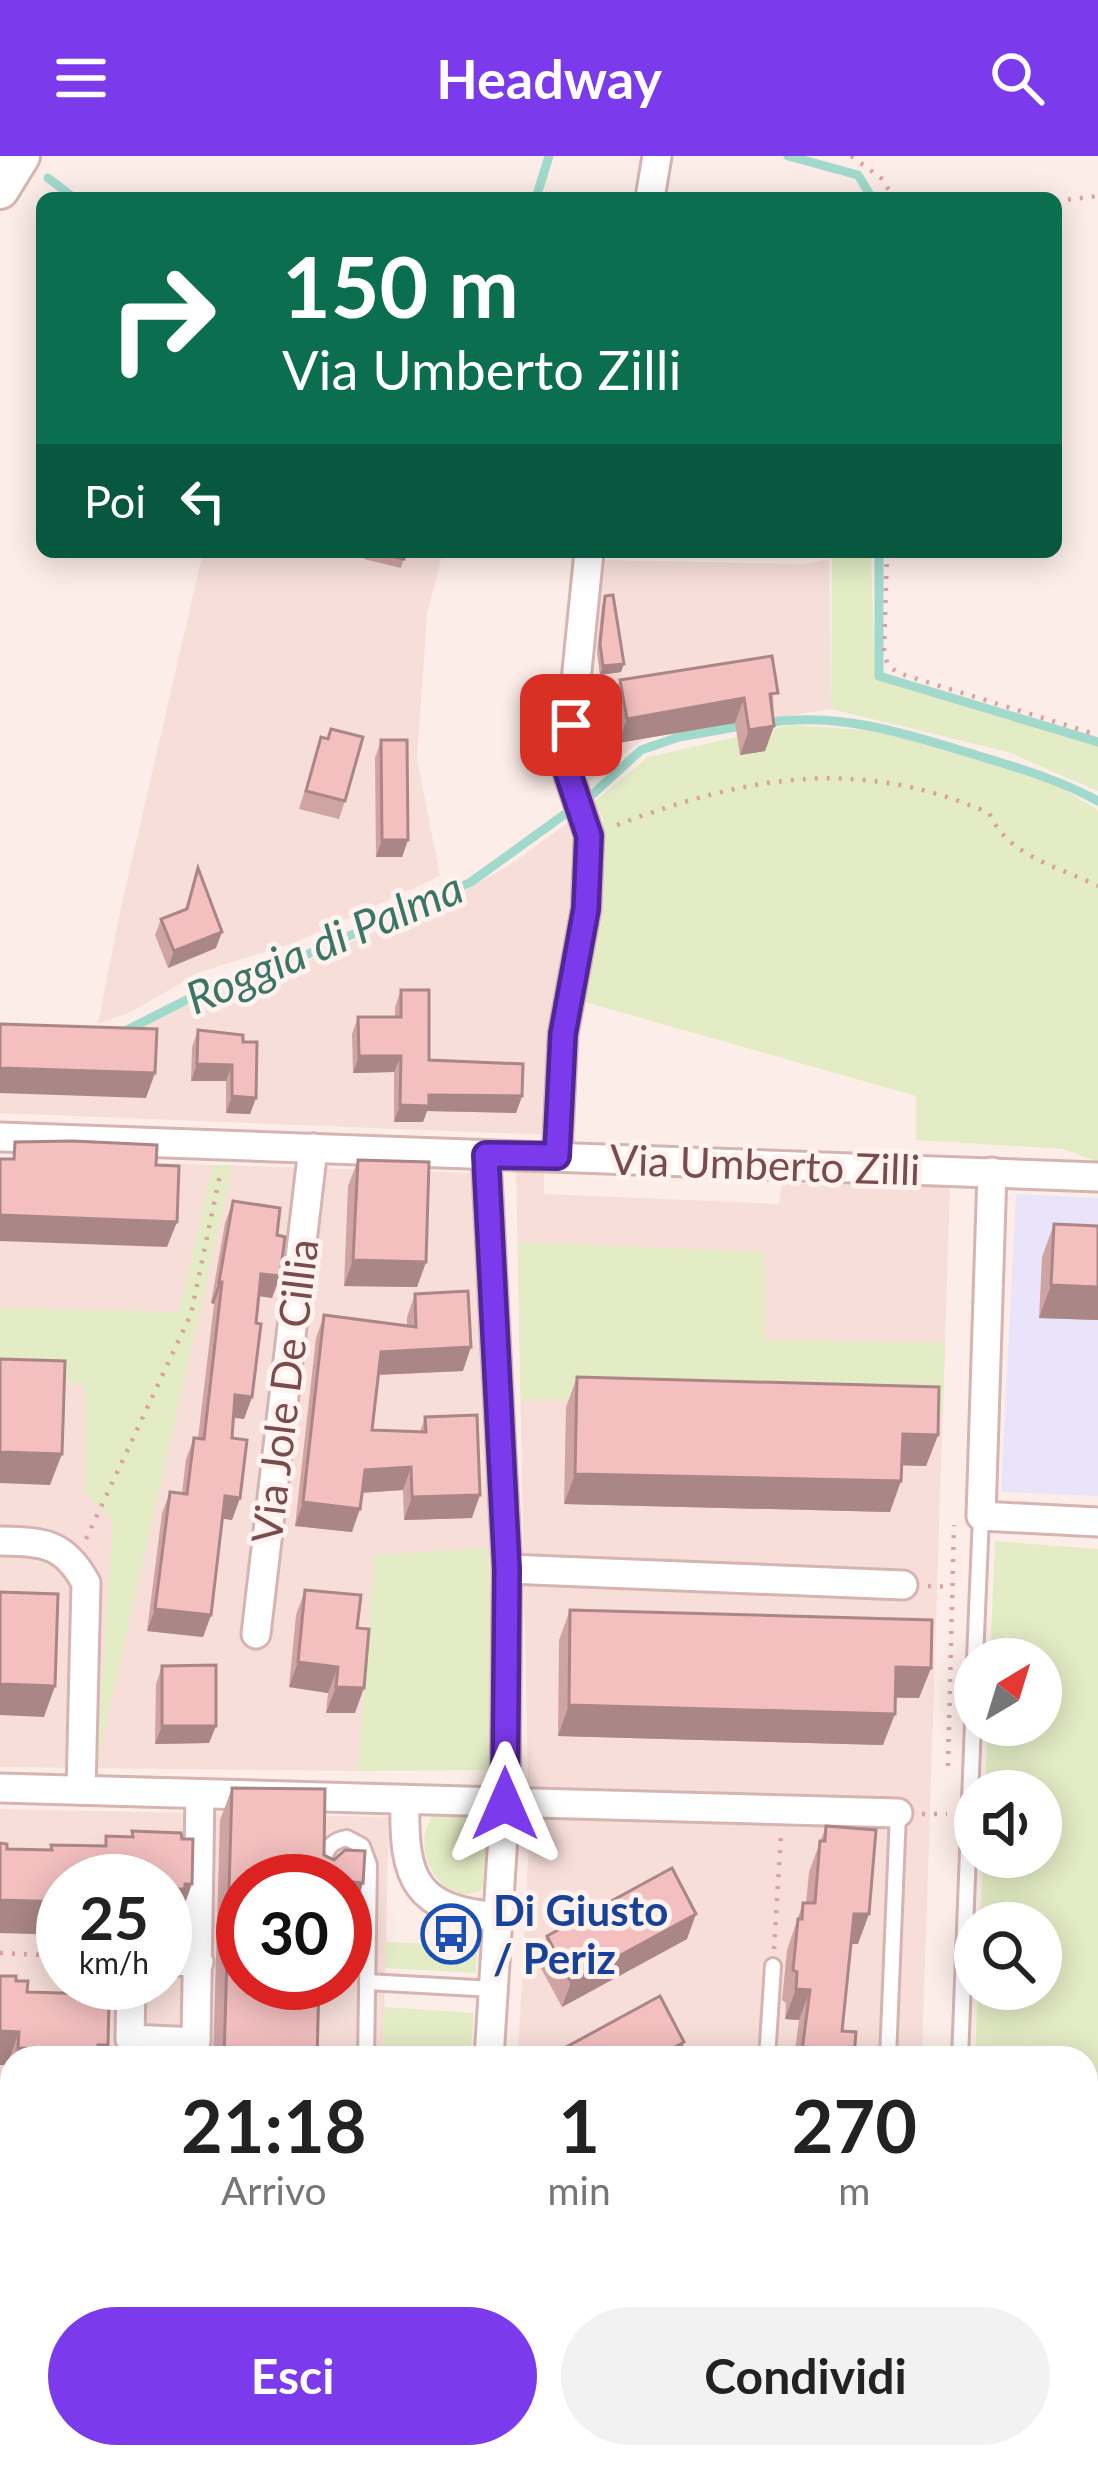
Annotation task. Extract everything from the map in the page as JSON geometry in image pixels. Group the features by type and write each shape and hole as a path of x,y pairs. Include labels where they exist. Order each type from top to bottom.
{"street":[{"path":"0,190 21,156"},
{"path":"651,192 657,156"},
{"path":"557,1156 563,1034 586,909 581,815 567,770 589,558"},
{"name":"Via Umberto Zilli","path":"0,1137 1098,1177"},
{"name":"Via Jole De Cillia","path":"256,1634 313,1148"},
{"path":"486,1155 507,1569 505,1804 490,2046"},
{"path":"992,1172 968,1515 1098,1522"},
{"path":"0,1541 38,1542 57,1548 75,1562 86,1582 82,1790"},
{"path":"507,1569 903,1585"},
{"path":"0,1789 898,1813"},
{"path":"196,2046 200,1794"},
{"path":"405,1800 406,1864 417,1882 450,1909 501,1917"},
{"path":"192,1962 199,1962"},
{"path":"131,2010 130,2039 172,2046"}],"lane":[{"path":"968,1515 975,1638"},
{"path":"960,2046 972,1746"},
{"path":"888,2046 898,1813"},
{"path":"325,1854 333,1843 347,1838 362,1846 365,1854"},
{"path":"768,2046 773,1966"},
{"path":"372,1982 496,1990"},
{"path":"366,2046 367,2010"}],"path":[{"path":"851,156 881,178 890,192"},
{"path":"1062,200 1098,196"},
{"path":"887,558 884,653 898,674 1098,735"},
{"path":"581,815 800,776 853,778 950,796 989,813 999,835 1014,849 1098,886"},
{"path":"75,1562 191,1314 226,1145"},
{"path":"948,1769 968,1515"},
{"path":"773,1966 783,1810"},
{"path":"0,1953 36,1955"}],"shaded area":[{"path":"202,558 441,558 427,614 417,759 440,876 296,942 200,972 131,1012 98,1024"},
{"path":"829,559 831,709 645,738 587,783 600,675 595,640 600,560 802,564"},
{"path":"570,821 580,838 549,1135 0,1113 0,1030 126,1035 209,994 310,960 454,897 516,861"},
{"path":"0,1158 472,1173 489,1548 374,1555 358,1771 0,1767"},
{"path":"544,1170 544,1194 779,1204 782,1183 950,1187 922,2046 519,2046 529,1840 516,1171"},
{"path":"1016,1194 1098,1198 1098,1496 1001,1492"},
{"path":"0,1809 389,1817 383,2046 0,2046"}],"green space":[{"path":"832,558 871,558 875,678 1098,744 1098,791 1008,752 831,709"},
{"path":"790,725 880,731 1052,782 1098,810 1098,1162 1063,1149 916,1140 916,1096 585,1002 596,946 603,819 594,802 648,757"},
{"path":"213,1165 233,1165 96,1768 113,1520 84,1492 84,1385 0,1376 0,1308 179,1312"},
{"path":"518,1242 764,1252 765,1340 945,1343 943,1415 521,1399"},
{"path":"995,1541 1098,1549 1098,2046 976,2046 977,2010 1062,2010 1062,1902 981,1902 982,1878 1062,1878 1062,1770 986,1770 987,1746 1062,1746 1062,1638 991,1638"},
{"path":"489,1548 494,1770 358,1771 374,1555"},
{"path":"480,1810 492,1817 488,1884 474,1893 460,1894 436,1877 428,1862 426,1829 435,1813"},
{"path":"386,1942 477,1946 476,1973 385,1968"},
{"path":"384,2007 474,2013 471,2046 383,2046"}],"building":[{"path":"613,595 624,664 603,666 600,644 605,596"},
{"path":"772,656 778,693 770,694 774,726 749,730 744,698 627,719 620,680"},
{"path":"331,729 363,737 345,801 306,791 321,737 328,739"},
{"path":"381,740 407,740 408,840 382,840"},
{"path":"198,868 222,932 174,951 161,919 187,909"},
{"path":"401,990 429,990 429,1060 523,1064 522,1096 429,1095 429,1106 400,1105 401,1056 359,1056 358,1017 401,1017"},
{"path":"0,1024 157,1029 155,1073 0,1068"},
{"path":"198,1030 243,1035 243,1042 257,1042 256,1098 232,1096 232,1065 197,1064"},
{"path":"15,1142 157,1145 156,1165 179,1166 177,1222 0,1215 0,1159 14,1159"},
{"path":"358,1160 429,1162 426,1262 353,1260"},
{"path":"233,1201 280,1208 277,1235 285,1237 280,1276 261,1274 256,1323 261,1324 252,1397 235,1395 232,1438 247,1440 240,1498 225,1496 211,1615 155,1609 170,1492 187,1494 194,1438 204,1439 219,1282"},
{"path":"1054,1224 1098,1226 1098,1287 1051,1285"},
{"path":"468,1291 471,1347 381,1352 372,1430 426,1432 425,1417 477,1415 480,1495 412,1497 411,1467 365,1470 360,1509 303,1502 324,1315 416,1327 415,1294"},
{"path":"0,1359 65,1361 62,1454 0,1452"},
{"path":"577,1377 939,1387 938,1435 903,1434 901,1481 575,1474"},
{"path":"305,1590 361,1595 357,1628 369,1629 364,1688 336,1687 338,1667 298,1662"},
{"path":"0,1592 58,1594 55,1686 0,1684"},
{"path":"570,1610 932,1620 931,1668 896,1667 895,1714 569,1705"},
{"path":"216,1665 216,1726 162,1726 162,1666"},
{"path":"232,1788 325,1789 324,1854 230,1854"},
{"path":"826,1826 876,1830 869,1914 854,1914 842,2031 856,2032 855,2046 803,2046 810,1990 796,1989 798,1919 802,1919 803,1903 815,1903 820,1841 825,1841"},
{"path":"132,1831 181,1833 182,1839 193,1839 192,1884 192,1854 36,1854 36,1901 0,1900 0,1843 7,1844 7,1849 52,1850 51,1845 106,1846 106,1836 133,1837"},
{"path":"672,1868 696,1914 571,1982 547,1936"},
{"path":"0,1976 28,1981 27,1992 36,1992 36,2010 109,2010 108,2045 18,2046 19,2032 0,2031"},
{"path":"660,1996 684,2042 677,2046 568,2046"},
{"path":"225,2010 318,2010 317,2046 224,2046"}],"waterway":[{"path":"538,192 549,156"},
{"path":"788,156 858,175 868,192"},
{"path":"48,178 66,192"},
{"path":"879,558 879,676 1098,742"},
{"name":"Roggia di Palma","path":"764,723 816,720 891,731 1034,773 1098,801"},
{"name":"Roggia di Palma","path":"125,1031 220,983 308,954 471,882 594,793 641,750 679,737 747,725"}],"place":[{"name":"Di Giusto / Periz","path":"451,1934"}],"route":[{"path":"505,1804 507,1569 486,1155 557,1156 563,1034 586,909 589,836 567,770 571,725"}]}
